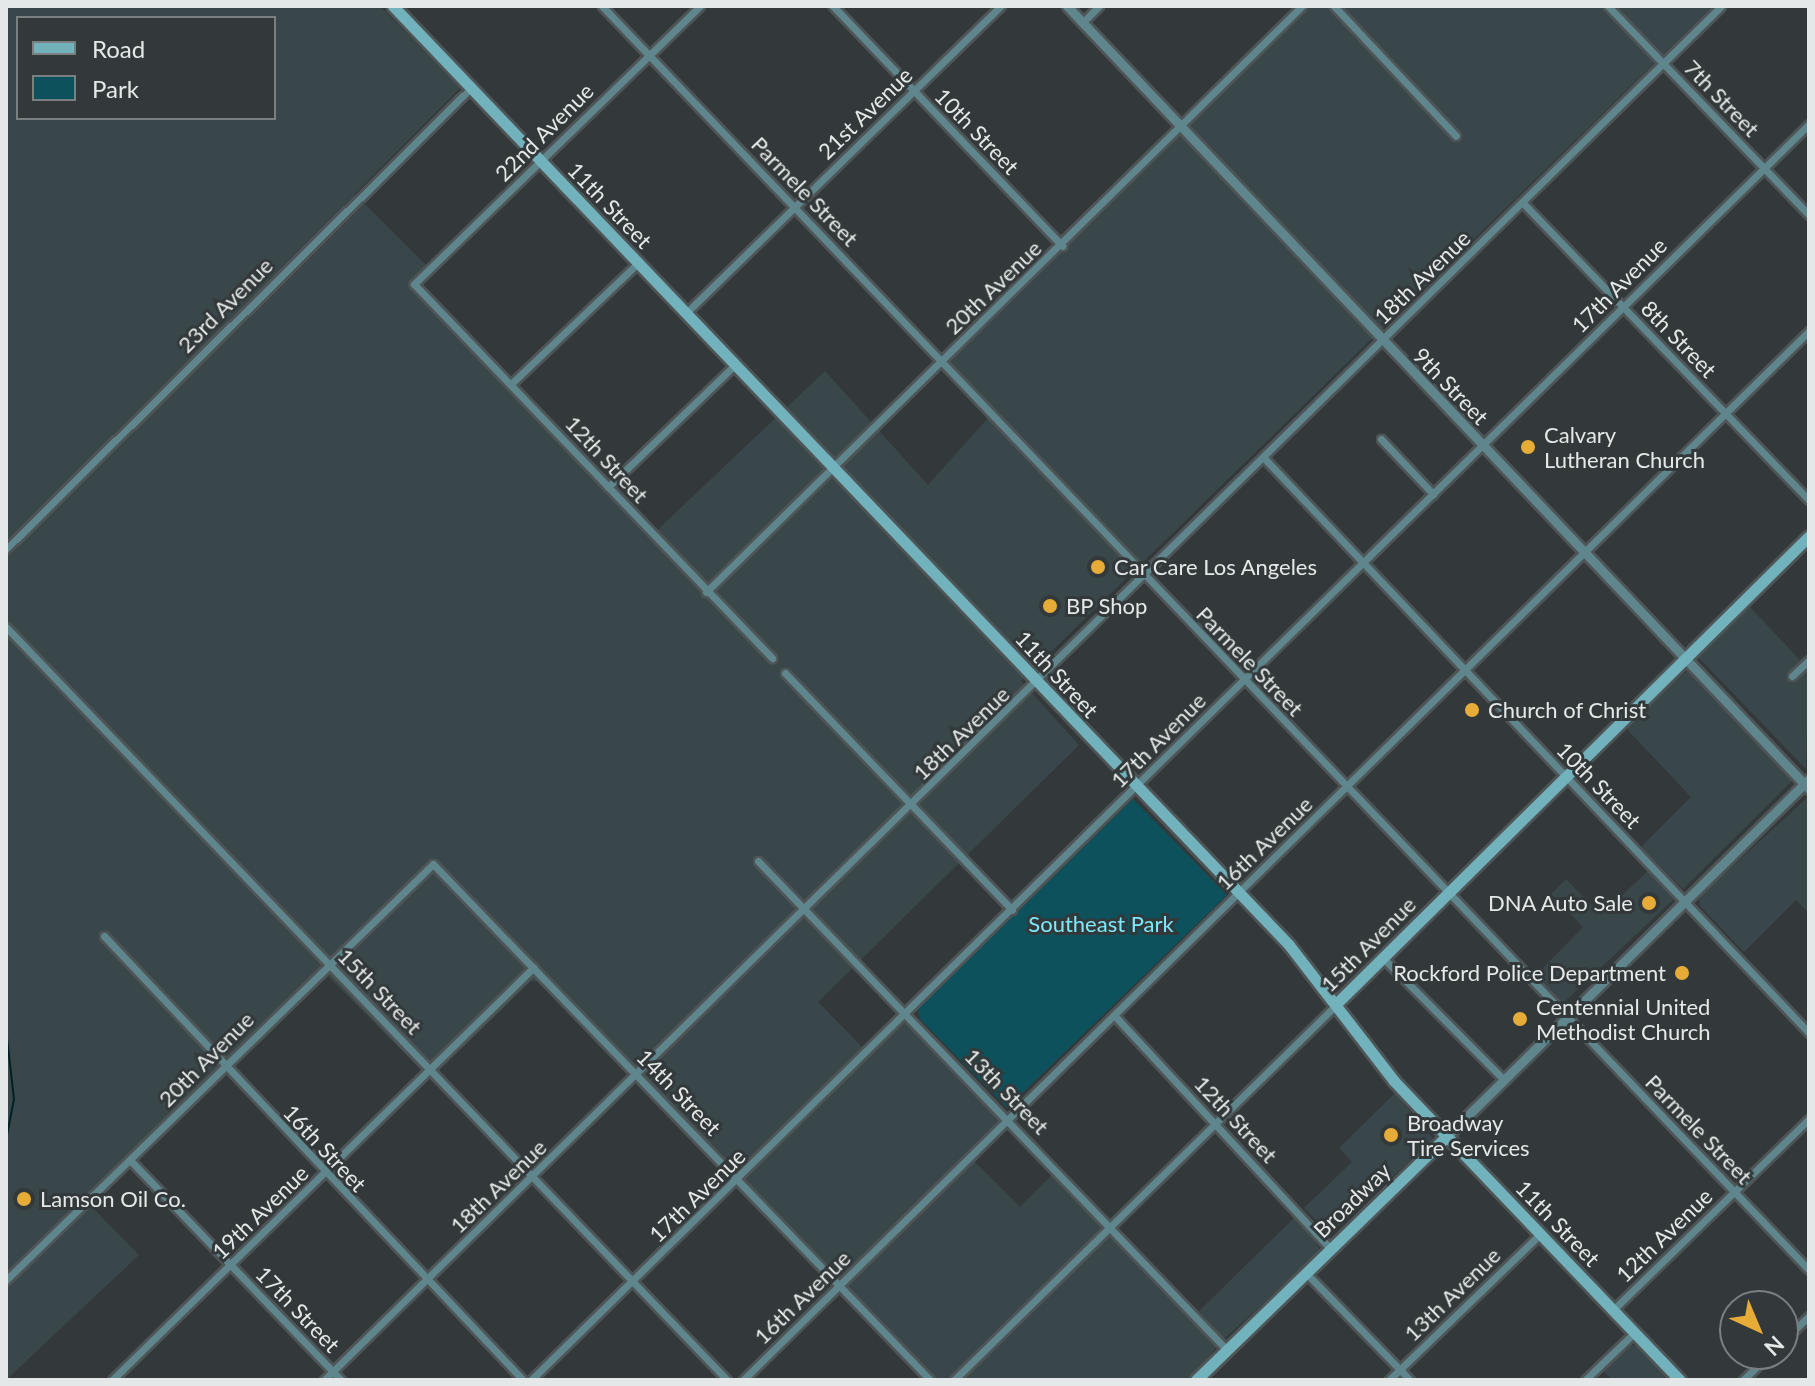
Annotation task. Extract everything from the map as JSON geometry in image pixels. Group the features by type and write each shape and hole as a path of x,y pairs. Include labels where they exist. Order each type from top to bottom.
{"main road":[{"name":"11th Street","path":"397,7 1239,893 1339,1001 1383,1068 1680,1380"},
{"name":"15th Avenue","path":"1339,1001 1809,536"},
{"name":"Broadway","path":"1196,1380 1447,1136"}],"street":[{"name":"Parmele Street","path":"602,6 795,205 1141,576 1348,786 1809,1270"},
{"name":"22nd Avenue","path":"414,284 700,6"},
{"name":"10th Street","path":"833,6 1062,246"},
{"name":"21st Avenue","path":"686,313 1001,6"},
{"name":"9th Street","path":"1067,6 1382,341 1807,784"},
{"path":"1083,22 1099,6"},
{"name":"20th Avenue","path":"706,592 1062,246 1302,6"},
{"path":"1334,6 1456,136"},
{"name":"7th Street","path":"1608,6 1809,215"},
{"name":"18th Avenue","path":"324,1380 1038,683 1141,576 1721,6"},
{"name":"23rd Avenue","path":"6,549 471,88"},
{"name":"17th Avenue","path":"531,1380 908,1013 1809,124"},
{"name":"8th Street","path":"1523,203 1809,500"},
{"path":"512,383 638,263"},
{"name":"12th Street","path":"414,284 772,658"},
{"name":"16th Avenue","path":"743,1380 1809,331"},
{"path":"608,487 736,364"},
{"path":"1381,439 1433,494"},
{"name":"10th Street","path":"1264,458 1809,1033"},
{"name":"15th Street","path":"6,627 727,1380"},
{"path":"1792,676 1809,660"},
{"path":"785,673 1012,910"},
{"name":"Broadway","path":"1447,1136 1807,784"},
{"name":"13th Street","path":"758,861 808,908 1226,1349"},
{"name":"20th Avenue","path":"6,1280 433,864"},
{"name":"14th Street","path":"433,864 930,1380"},
{"name":"16th Street","path":"104,936 523,1380"},
{"path":"1383,958 1503,1079"},
{"name":"19th Avenue","path":"112,1380 432,1071 534,967"},
{"name":"15th Avenue","path":"954,1380 1339,1001"},
{"name":"12th Street","path":"1114,1015 1330,1248"},
{"name":"12th Avenue","path":"1613,1310 1809,1119"},
{"name":"17th Street","path":"130,1160 341,1380"},
{"name":"13th Avenue","path":"1389,1380 1540,1234"},
{"path":"1306,1273 1410,1380"},
{"path":"1585,1380 1635,1332"}],"shaded area":[{"path":"6,6 380,6 460,88 355,194 427,266 416,292 650,537 825,371 928,485 988,418 943,367 1311,6 1713,6 1021,681 1079,745 818,1002 864,1049 900,1014 1010,1126 975,1162 1020,1207 1053,1174 1218,1345 1190,1380 924,1380 541,980 530,982 430,1079 328,976 90,1205 139,1255 6,1380"},
{"path":"1748,605 1800,660 1809,652 1806,769 1698,657"},
{"path":"1688,670 1793,780 1683,889 1641,847 1691,797 1624,726"},
{"path":"1809,796 1809,913 1796,900 1744,952 1699,905 1700,896"},
{"path":"1649,870 1674,899 1561,1005 1534,977 1583,927 1551,894 1566,879 1601,915"},
{"path":"1395,1093 1433,1139 1330,1235 1304,1208 1352,1162 1339,1148"},
{"path":"1297,1215 1321,1251 1224,1339 1199,1311"},
{"path":"1632,1345 1640,1348 1671,1380 1613,1380 1602,1370"}],"green space":[{"name":"Southeast Park","path":"1133,799 1227,895 1007,1108 920,1019 918,1009"}],"waterway":[{"path":"6,1029 14,1099 6,1140"}],"place":[{"name":"Calvary Lutheran Church","path":"1528,447"},
{"name":"Car Care Los Angeles","path":"1098,567"},
{"name":"BP Shop","path":"1050,606"},
{"name":"Church of Christ","path":"1472,710"},
{"name":"DNA Auto Sale","path":"1649,903"},
{"name":"Rockford Police Department","path":"1682,973"},
{"name":"Centennial United Methodist Church","path":"1520,1019"},
{"name":"Broadway Tire Services","path":"1391,1135"},
{"name":"Lamson Oil Co.","path":"24,1199"}]}
